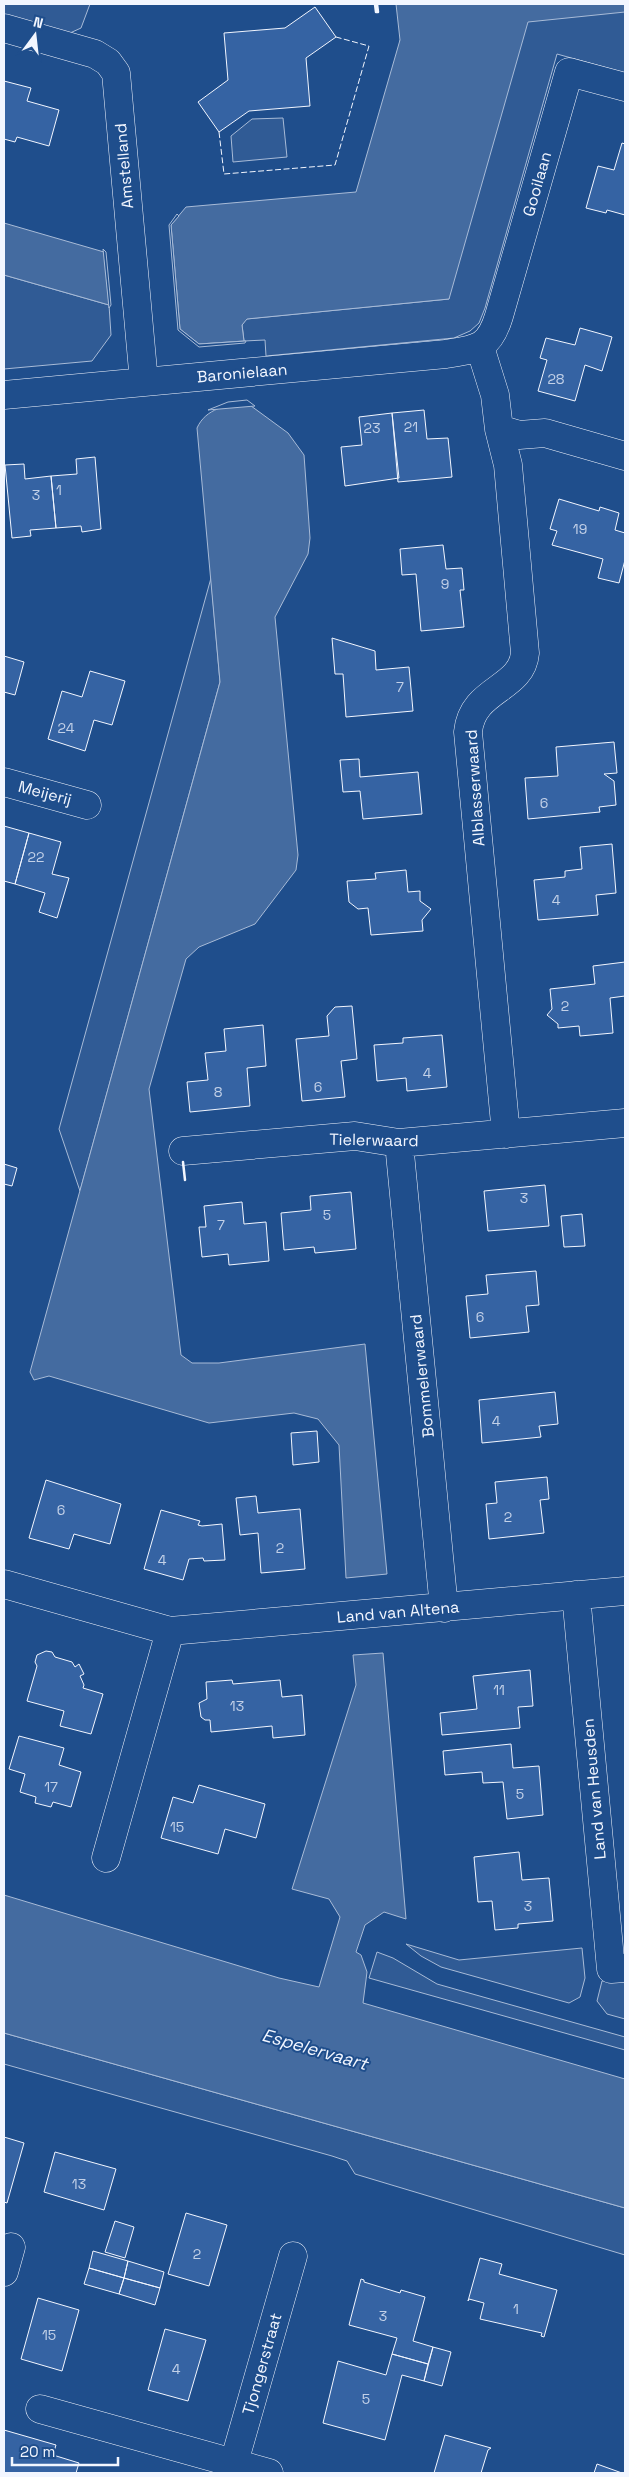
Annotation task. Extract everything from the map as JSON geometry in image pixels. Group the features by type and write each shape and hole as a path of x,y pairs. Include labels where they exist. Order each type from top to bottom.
{"street":[{"name":"Amstelland","path":"4,28 90,52 102,57 114,69 117,81 144,382"},
{"name":"Gooilaan","path":"480,347 490,339 498,322 569,72 625,87"},
{"name":"Baronielaan","path":"4,395 446,354 480,347"},
{"name":"Alblasserwaard","path":"480,347 495,395 498,429 508,465 525,659 513,676 477,706 469,726 468,740 506,1134"},
{"path":"498,429 519,435 545,433 625,456"},
{"name":"Meijerij","path":"4,782 87,805"},
{"name":"Tielerwaard","path":"183,1151 355,1136 399,1143 625,1123"},
{"name":"Bommelerwaard","path":"399,1143 444,1608"},
{"name":"Land van Altena","path":"4,1584 170,1631 625,1591"},
{"name":"Land van Heusden","path":"576,1595 611,1969 625,1968"},
{"path":"106,1858 170,1631"},
{"name":"Tjongerstraat","path":"232,2468 293,2256"},
{"path":"40,2409 232,2468 269,2473"}],"shaded area":[{"path":"4,4 90,4 81,28 70,33 4,15"},
{"path":"625,4 625,73 557,54 485,308 479,323 470,331 454,338 266,356 265,340 244,341 242,325 246,319 449,299 400,40"},
{"path":"283,118 287,157 233,162 231,136 252,119"},
{"path":"4,275 109,305 111,335 92,361 4,369"},
{"path":"211,578 220,682 80,1191 59,1129"},
{"path":"406,1944 459,1960 582,1948 585,1978 580,1997 569,2003 441,1967 421,1956"},
{"path":"377,1952 393,1958 437,1984 625,2037 625,2050 369,1978"},
{"path":"625,1979 625,2019 607,2014 597,2001 602,1981"},
{"path":"4,2033 625,2208 625,2255 355,2174 347,2161 332,2156 4,2064"}],"water":[{"path":"396,4 625,4 625,12 528,22 449,299 247,319 242,325 244,341 199,344 180,329 171,225 186,207 356,192 400,40"},
{"path":"4,223 104,252 109,305 4,275"},
{"path":"247,403 288,433 304,455 310,538 308,554 275,617 298,855 296,870 255,924 199,947 186,959 149,1089 181,1355 192,1363 219,1363 365,1344 387,1574 346,1578 339,1445 318,1419 294,1413 209,1423 49,1376 34,1380 30,1372 220,682 197,428 206,416 218,409"},
{"name":"Espelervaart","path":"383,1653 406,1919 384,1912 365,1925 356,1952 361,1955 367,1972 363,2003 625,2079 625,2208 4,2033 4,1895 279,1978 319,1987 340,1917 329,1899 292,1889 356,1685 353,1655"}],"pier":[{"path":"177,214 179,216 171,225 180,329 199,344 246,341 245,343 199,347 178,330 169,225"},
{"path":"103,249 106,252 111,305 109,308"},
{"path":"247,400 255,406 208,410 228,402"}],"building":[{"path":"315,7 336,37 306,58 310,106 249,111 219,132 198,102 228,80 224,33 285,28"},
{"path":"4,81 31,88 27,101 59,110 49,146 17,137 15,142 4,139"},
{"path":"622,143 625,144 625,215 607,210 606,213 586,208 598,166 614,170"},
{"path":"580,328 612,337 602,371 585,365 575,401 538,391 547,360 540,358 546,338 575,345"},
{"path":"424,410 427,439 448,438 452,477 398,482 392,413"},
{"path":"392,413 399,478 345,486 341,447 362,445 359,417"},
{"path":"95,457 101,529 82,532 81,526 56,528 51,476 77,474 76,459"},
{"path":"24,464 25,479 51,476 56,528 30,530 31,536 12,538 5,465"},
{"path":"559,499 599,511 600,507 619,513 615,530 625,533 625,560 619,583 598,578 603,559 552,545 557,531 550,529"},
{"path":"443,545 446,569 462,568 464,590 460,590 464,627 421,631 416,574 402,575 400,549"},
{"path":"332,638 375,651 376,670 409,667 413,711 346,717 343,674 335,674"},
{"path":"4,656 24,662 15,695 4,692"},
{"path":"90,671 125,681 112,725 94,720 85,751 48,739 62,691 82,697"},
{"path":"614,742 617,773 604,774 614,781 616,805 599,807 600,812 528,819 525,778 558,776 556,747"},
{"path":"359,759 360,777 418,772 422,814 363,819 360,791 343,792 340,760"},
{"path":"4,826 29,833 15,884 4,881"},
{"path":"29,833 61,842 52,874 69,878 57,918 39,912 45,893 15,884"},
{"path":"612,844 616,893 596,895 598,915 538,920 534,880 565,877 565,871 582,869 580,847"},
{"path":"406,870 408,892 420,891 420,901 431,909 422,920 423,931 371,935 368,908 358,909 349,902 347,881 376,879 375,873"},
{"path":"625,962 625,996 610,998 613,1033 580,1036 579,1026 558,1028 558,1024 547,1015 552,1009 550,989 595,984 593,966"},
{"path":"352,1006 357,1059 341,1061 345,1097 302,1101 296,1039 329,1036 327,1016 335,1007"},
{"path":"263,1025 266,1066 247,1068 250,1106 190,1112 187,1082 208,1080 205,1053 226,1051 224,1029"},
{"path":"442,1035 447,1087 407,1091 406,1078 377,1081 374,1045 403,1043 403,1038"},
{"path":"4,1164 17,1168 12,1186 4,1184"},
{"path":"545,1185 549,1226 488,1231 484,1191"},
{"path":"351,1192 356,1249 315,1253 314,1247 284,1250 281,1213 311,1210 310,1196"},
{"path":"242,1202 244,1224 266,1222 269,1261 229,1265 228,1254 202,1257 199,1227 206,1227 204,1206"},
{"path":"582,1214 585,1246 564,1247 561,1216"},
{"path":"536,1271 539,1305 526,1306 529,1332 470,1338 466,1296 488,1294 486,1275"},
{"path":"555,1392 558,1424 539,1426 541,1437 482,1443 479,1400"},
{"path":"317,1431 319,1462 293,1465 291,1433"},
{"path":"547,1477 549,1499 540,1500 544,1533 489,1539 486,1504 497,1503 495,1482"},
{"path":"46,1480 121,1504 110,1544 74,1534 69,1549 29,1538"},
{"path":"256,1496 258,1513 300,1509 305,1569 261,1573 258,1533 240,1535 236,1498"},
{"path":"161,1510 200,1521 198,1525 202,1526 222,1524 225,1560 204,1561 203,1558 189,1559 183,1580 144,1569"},
{"path":"46,1651 52,1652 55,1657 72,1662 75,1667 79,1664 84,1674 80,1676 84,1685 83,1688 103,1694 91,1734 60,1726 64,1711 27,1701 37,1666 35,1662 37,1655"},
{"path":"530,1670 533,1706 518,1707 520,1728 442,1735 440,1713 477,1709 473,1676"},
{"path":"232,1680 233,1684 280,1680 282,1697 302,1695 305,1735 273,1738 272,1726 211,1732 210,1720 205,1720 201,1717 199,1703 207,1699 206,1682"},
{"path":"19,1736 64,1748 59,1765 81,1772 71,1807 53,1802 51,1807 35,1803 36,1797 20,1792 25,1774 9,1769"},
{"path":"511,1744 513,1768 539,1766 543,1815 507,1819 503,1782 483,1783 482,1772 445,1775 443,1751"},
{"path":"199,1785 265,1804 256,1838 225,1829 218,1854 161,1838 173,1797 193,1803"},
{"path":"519,1852 522,1880 549,1878 553,1921 518,1924 518,1928 495,1930 492,1901 478,1902 474,1857"},
{"path":"4,2137 24,2143 7,2203 4,2202"},
{"path":"55,2152 116,2169 104,2210 44,2192"},
{"path":"186,2213 227,2225 209,2286 168,2274"},
{"path":"115,2221 134,2227 125,2258 105,2252"},
{"path":"93,2251 128,2261 124,2278 89,2268"},
{"path":"480,2258 502,2264 499,2274 557,2290 544,2337 541,2336 542,2333 480,2319 484,2303 469,2299 468,2301"},
{"path":"128,2261 164,2272 160,2288 124,2278"},
{"path":"89,2268 124,2278 119,2294 84,2284"},
{"path":"124,2278 160,2288 155,2305 119,2294"},
{"path":"361,2279 364,2282 400,2293 401,2290 425,2297 413,2341 433,2347 428,2364 392,2354 397,2338 349,2325"},
{"path":"38,2298 79,2310 62,2371 21,2359"},
{"path":"165,2329 206,2340 188,2401 148,2390"},
{"path":"433,2347 451,2352 442,2386 424,2381"},
{"path":"392,2354 428,2364 424,2381 402,2375 385,2440 323,2423 338,2361 386,2375"},
{"path":"4,2430 56,2445 53,2455 79,2463 76,2473 4,2473"},
{"path":"445,2435 491,2448 488,2450 481,2473 434,2473"},
{"path":"597,2464 622,2473 594,2473"}],"fence":[{"path":"219,132 224,174 335,165 369,46 336,37"}],"wall":[{"path":"375,4 376,12 378,12 377,4"},
{"path":"183,1162 185,1180"}]}
